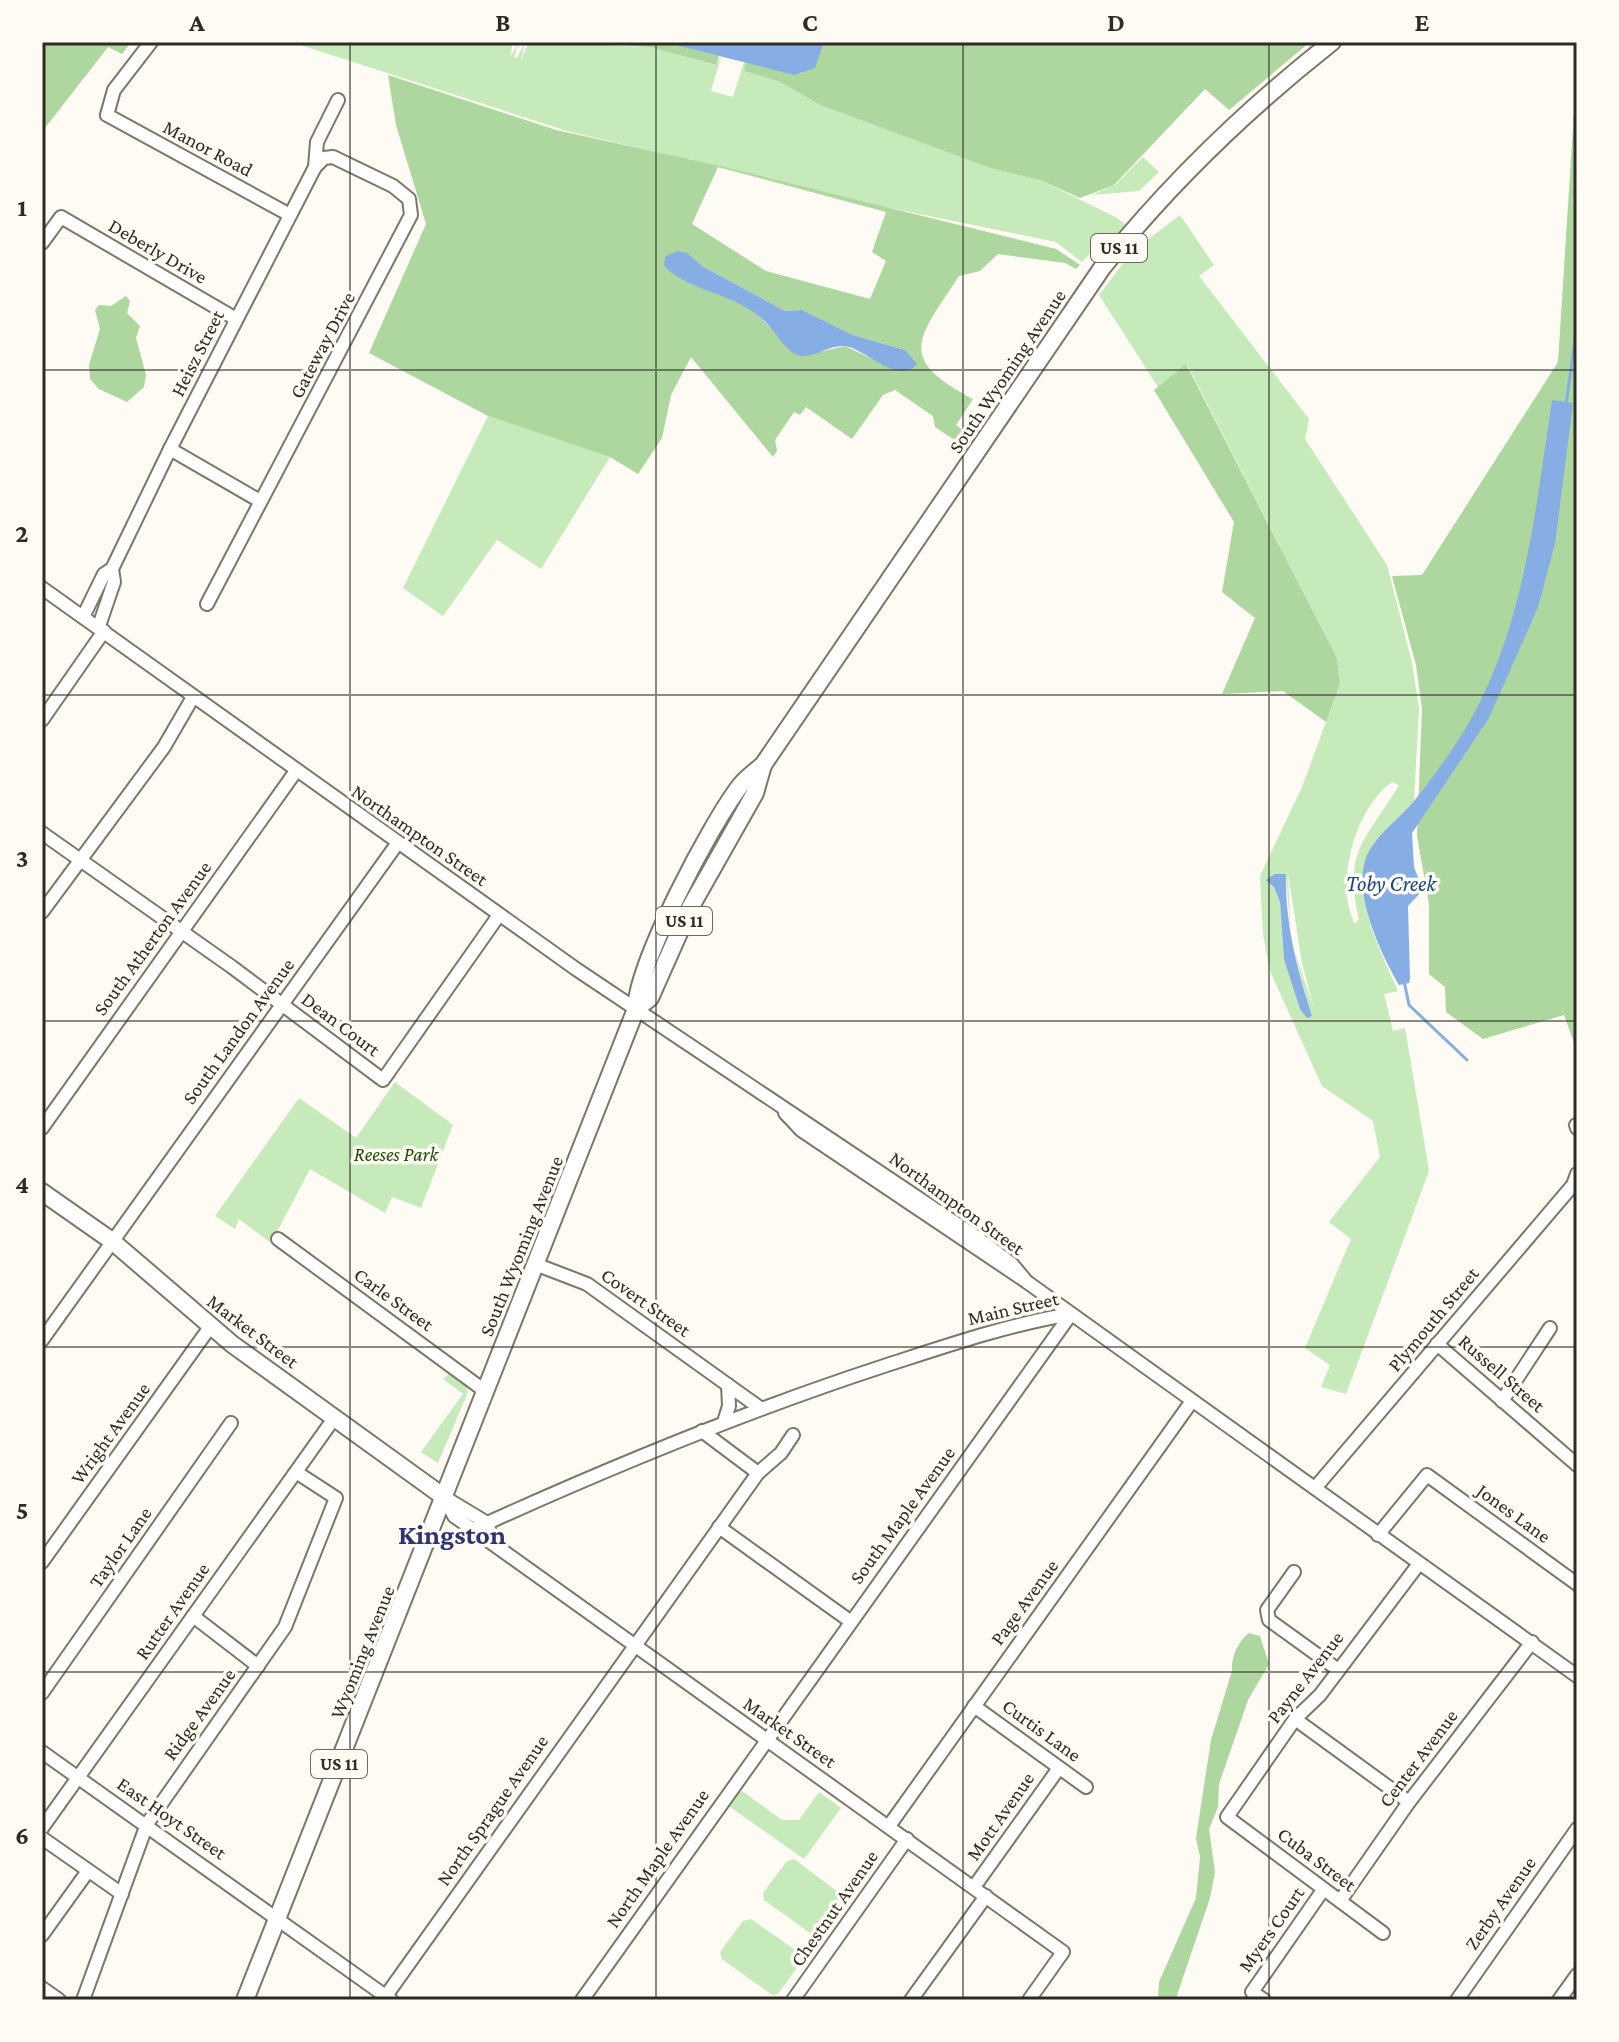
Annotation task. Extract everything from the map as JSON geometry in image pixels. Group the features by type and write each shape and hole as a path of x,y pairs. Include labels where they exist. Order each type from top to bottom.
{"main road":[{"name":"South Wyoming Avenue","path":"444,1497 636,1009 650,998 690,908 755,793 763,765 1102,268 1150,210 1218,140 1332,42"},
{"name":"Market Street","path":"42,1192 112,1241 210,1327 444,1497"},
{"name":"Wyoming Avenue","path":"245,2000 444,1497"}],"street":[{"name":"Manor Road","path":"151,42 114,90 107,115 290,215"},
{"name":"Heisz Street","path":"42,720 101,629 114,582 112,569 315,167 317,142 338,100"},
{"name":"Gateway Drive","path":"207,604 353,333 411,215 409,199 381,180 333,157 324,158 315,167"},
{"name":"Deberly Drive","path":"42,243 61,217 236,319"},
{"path":"170,449 260,501"},
{"path":"83,617 104,574 112,569"},
{"name":"Northampton Street","path":"42,588 397,844 780,1108 801,1130 1071,1314"},
{"path":"42,912 164,747 193,697"},
{"name":"South Atherton Avenue","path":"42,1128 296,771"},
{"name":"Dean Court","path":"42,833 383,1080 499,915"},
{"name":"South Landon Avenue","path":"42,1340 397,844"},
{"name":"Plymouth Street","path":"1315,1488 1573,1185 1577,1174"},
{"name":"Carle Street","path":"278,1239 485,1391"},
{"name":"Covert Street","path":"535,1264 587,1284 760,1408"},
{"name":"Main Street","path":"474,1529 630,1459 760,1408 1006,1326 1071,1314 1577,1676"},
{"name":"South Maple Avenue","path":"765,1740 1071,1314"},
{"name":"Wright Avenue","path":"42,1562 210,1327"},
{"path":"1502,1401 1550,1328"},
{"name":"Russell Street","path":"1437,1344 1577,1465"},
{"path":"724,1422 729,1406 728,1385"},
{"name":"Page Avenue","path":"889,1826 1192,1401"},
{"name":"Rutter Avenue","path":"42,1828 335,1417"},
{"name":"Taylor Lane","path":"42,1693 231,1423"},
{"path":"702,1431 758,1473 781,1453 793,1435"},
{"name":"Ridge Avenue","path":"83,2000 147,1824 285,1627 336,1498 296,1472"},
{"name":"North Sprague Avenue","path":"386,1999 634,1644 758,1473"},
{"name":"Jones Lane","path":"1378,1535 1427,1475 1577,1584"},
{"name":"Market Street","path":"444,1497 487,1523"},
{"name":"Market Street","path":"444,1497 454,1516 1063,1952 1029,2000"},
{"path":"487,1523 494,1544"},
{"path":"719,1527 850,1621"},
{"name":"Payne Avenue","path":"1227,1817 1295,1719 1320,1695 1418,1565"},
{"path":"1294,1572 1267,1610 1269,1620 1337,1669"},
{"path":"193,1616 258,1666"},
{"name":"Center Avenue","path":"1340,1901 1409,1802 1532,1642"},
{"name":"Curtis Lane","path":"974,1706 1086,1787"},
{"path":"1295,1719 1409,1802"},
{"name":"North Maple Avenue","path":"582,2000 765,1740"},
{"name":"East Hoyt Street","path":"42,1752 278,1918 386,1999"},
{"name":"Mott Avenue","path":"974,1887 1059,1768"},
{"name":"Cuba Street","path":"1227,1817 1383,1933"},
{"name":"Zerby Avenue","path":"1457,2000 1577,1829"},
{"path":"42,1838 122,1894"},
{"name":"Chestnut Avenue","path":"793,2000 907,1839"},
{"path":"42,1935 88,1871"},
{"name":"Myers Court","path":"1264,2000 1252,1992 1323,1890"},
{"path":"911,2000 986,1896"},
{"path":"1559,2000 1577,1975"},
{"path":"42,1988 59,2000"}],"green space":[{"path":"42,42 131,42 122,54 108,47 42,132"},
{"path":"291,42 513,42 510,57 519,42 514,57 517,58 525,42 521,60 529,42 649,47 715,65 721,57 711,91 733,97 744,62 747,63 744,71 780,82 820,105 990,168 1040,180 1117,218 1146,241 1180,215 1214,265 1199,276 1309,419 1305,439 1387,565 1412,663 1419,708 1414,802 1376,851 1367,872 1365,892 1367,914 1374,936 1398,991 1384,994 1393,1031 1405,1028 1429,1171 1346,1394 1321,1387 1330,1365 1305,1348 1351,1239 1329,1222 1380,1157 1373,1121 1322,1086 1270,971 1263,934 1260,876 1302,787 1340,684 1337,658 1187,364 1158,387 1099,295 1124,262 1097,246 1082,262 1056,242 881,206 567,131","holes":["1392,782 1399,785 1368,832 1356,860 1354,876 1359,919 1355,924 1347,889 1352,848 1368,809","1288,873 1302,963 1314,1009 1292,945 1311,1016 1284,959 1280,902 1274,887 1286,874 1291,939"]},
{"path":"581,42 1310,42 1229,110 1205,89 1114,185 1080,198 1040,180 990,168 820,105 780,82 744,71 746,62 719,56 716,65 649,47"},
{"path":"1577,65 1577,1051 1564,1015 1483,1039 1446,1012 1445,987 1429,974 1429,904 1417,836 1422,709 1416,665 1392,576 1422,575 1558,362"},
{"path":"388,75 556,130 720,166 1056,249 1080,265 1076,269 1065,263 998,254 980,271 959,276 933,316 921,346 923,359 932,371 948,385 973,399 956,425 969,435 962,445 935,427 933,416 895,390 883,395 852,439 806,407 800,415 794,412 775,440 777,451 773,457 691,357 671,395 662,438 638,474 610,457 488,416 369,353 426,224 396,125","holes":["718,167 886,212 872,252 886,261 870,299 766,271 692,224","687,253 702,266 785,311 802,310 853,335 905,350 895,370 845,346 802,356 793,352 763,320"]},
{"path":"1143,157 1159,172 1139,191 1092,195 1115,185"},
{"path":"126,296 130,301 127,313 140,326 136,338 146,375 144,387 127,402 99,389 90,379 89,365 100,329 95,310 99,305 111,306"},
{"path":"1186,364 1337,658 1340,684 1326,722 1283,691 1222,694 1255,618 1222,592 1234,522 1154,390"},
{"path":"488,416 610,457 541,569 497,540 443,616 403,588"},
{"name":"Reeses Park","path":"395,1082 453,1125 421,1208 392,1197 385,1213 310,1169 271,1243 239,1219 235,1229 215,1216 299,1098 356,1138"},
{"path":"449,1374 465,1385 468,1392 438,1463 421,1452 463,1394 443,1379"},
{"path":"1249,1633 1260,1636 1269,1664 1248,1700 1219,1784 1218,1807 1209,1829 1215,1872 1210,1898 1176,1998 1158,2000 1159,1982 1196,1898 1200,1857 1196,1838 1211,1740 1234,1655"},
{"path":"742,1791 782,1820 799,1820 819,1792 841,1808 804,1859 723,1802"},
{"path":"794,1859 843,1896 845,1901 821,1935 814,1936 764,1900 763,1893 787,1861"},
{"path":"751,1919 801,1954 802,1961 778,1994 772,1995 722,1959 720,1952 743,1921"}],"water":[{"path":"665,42 824,42 815,68 794,75"},
{"path":"677,251 687,253 702,266 785,311 802,310 853,335 905,350 917,364 909,370 891,369 844,346 806,356 795,354 766,322 749,309 687,282 664,266 665,257"},
{"name":"Toby Creek","path":"1552,400 1573,403 1555,544 1538,607 1489,718 1412,833 1414,867 1423,890 1408,906 1410,979 1409,983 1399,985 1377,942 1366,908 1363,891 1365,861 1368,852 1386,829 1434,776 1464,731 1501,653 1514,612 1533,528"},
{"path":"1275,874 1286,874 1293,946 1312,1016 1307,1018 1300,1009 1284,959 1280,902 1274,887 1266,880"}],"waterway":[{"name":"Toby Creek","path":"1566,405 1577,326"},
{"name":"Toby Creek","path":"1404,981 1409,1005 1467,1060"}],"district":[{"name":"Kingston","path":"452,1534"}]}
